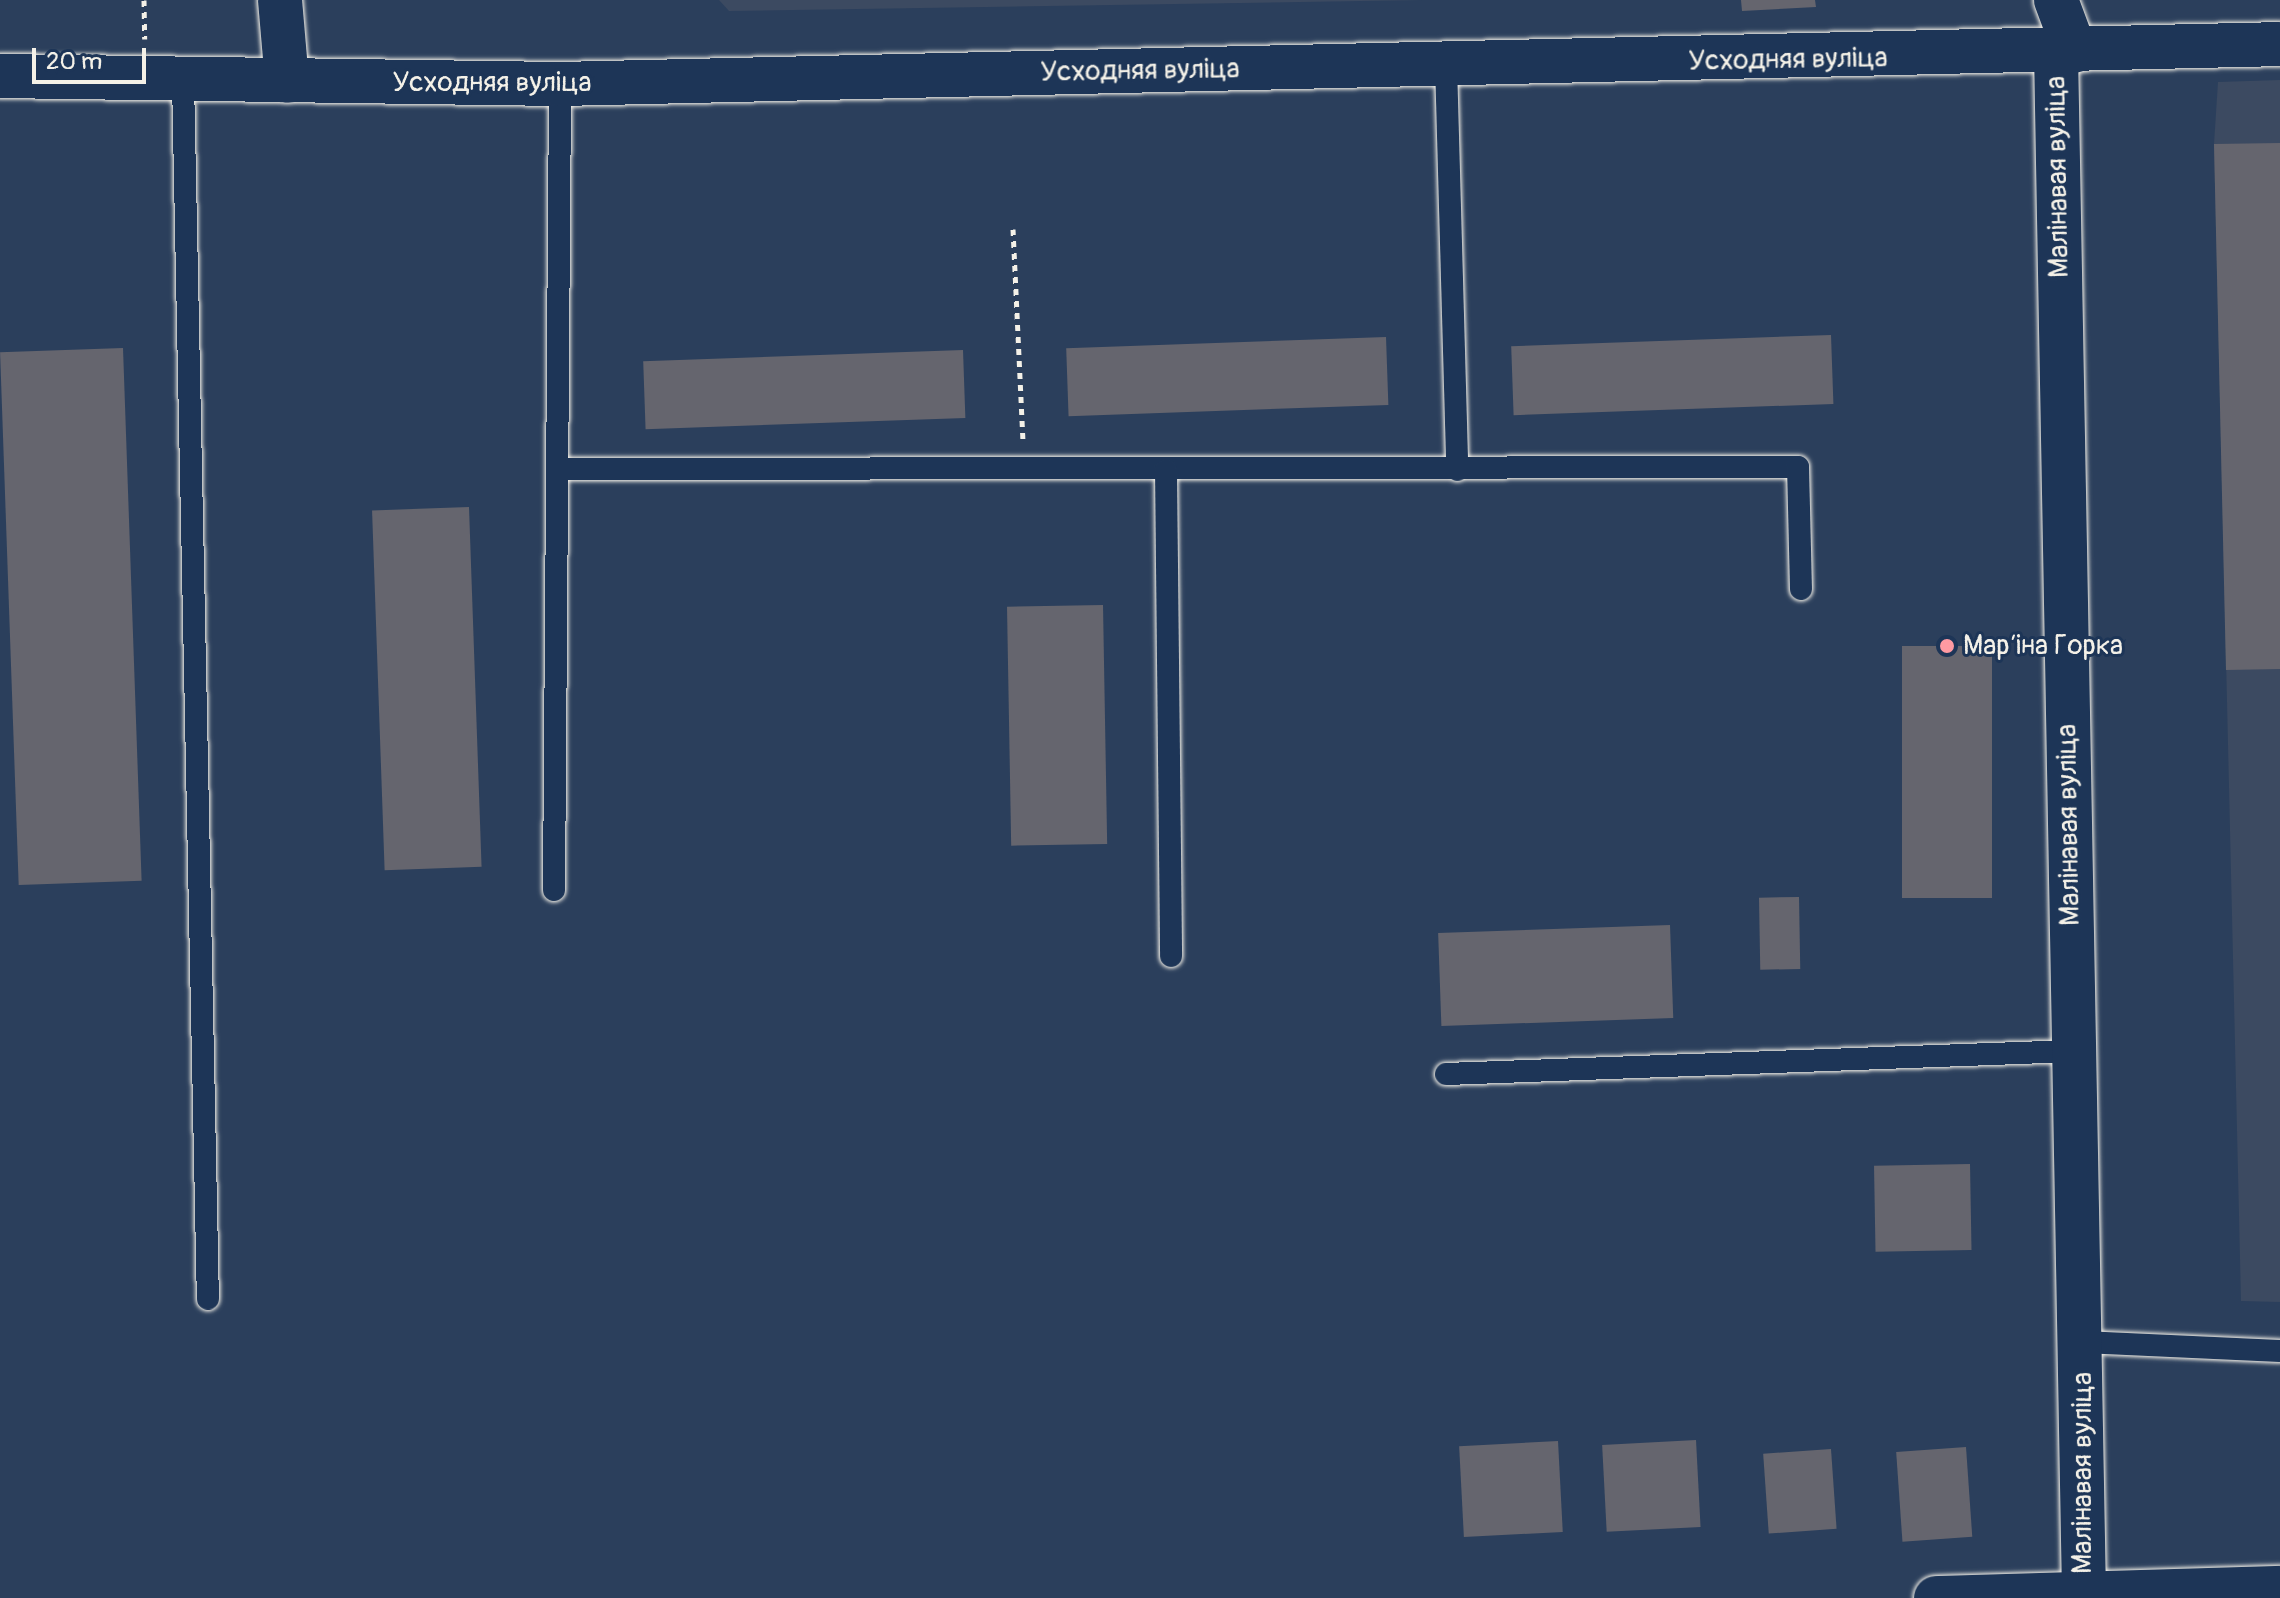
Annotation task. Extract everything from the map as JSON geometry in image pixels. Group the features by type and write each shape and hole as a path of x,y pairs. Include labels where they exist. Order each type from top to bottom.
{"street":[{"path":"280,0 287,81"},
{"name":"Малінавая вуліца","path":"2056,0 2066,51 2073,1051 2083,1342 2084,1596"},
{"name":"Усходняя вуліца","path":"0,76 560,84 2280,44"},
{"path":"1936,1598 2280,1588"}],"lane":[{"path":"1446,64 1457,470"},
{"path":"183,80 208,1299"},
{"path":"554,890 560,84"},
{"path":"557,469 1457,470 1798,467 1801,589"},
{"path":"1166,470 1171,956"},
{"path":"1446,1074 2073,1051"},
{"path":"2083,1342 2280,1351"}],"path":[{"path":"144,0 146,52"},
{"path":"1013,229 1024,469"}],"shaded area":[{"path":"719,0 1423,0 729,11"},
{"path":"2280,80 2280,1302 2241,1301 2214,144 2218,82"}],"building":[{"path":"1741,0 1815,0 1816,7 1742,11"},
{"path":"2280,143 2280,669 2226,670 2214,144"},
{"path":"1831,335 1833,404 1514,415 1511,346"},
{"path":"1386,337 1388,405 1069,416 1066,348"},
{"path":"123,348 142,881 19,885 0,352"},
{"path":"963,350 965,418 646,429 643,361"},
{"path":"469,507 482,867 385,870 372,510"},
{"path":"1103,605 1107,844 1011,846 1007,607"},
{"path":"1902,646 1992,646 1992,898 1902,898"},
{"path":"1799,897 1800,969 1760,970 1759,898"},
{"path":"1670,925 1673,1018 1441,1026 1438,933"},
{"path":"1970,1164 1972,1250 1876,1252 1874,1166"},
{"path":"1696,1440 1701,1527 1607,1532 1602,1445"},
{"path":"1558,1441 1563,1532 1464,1537 1459,1446"},
{"path":"1966,1447 1972,1537 1902,1542 1896,1452"},
{"path":"1831,1449 1837,1529 1769,1534 1763,1454"}],"place":[{"name":"Марʼіна Горка","path":"1947,646"}]}
